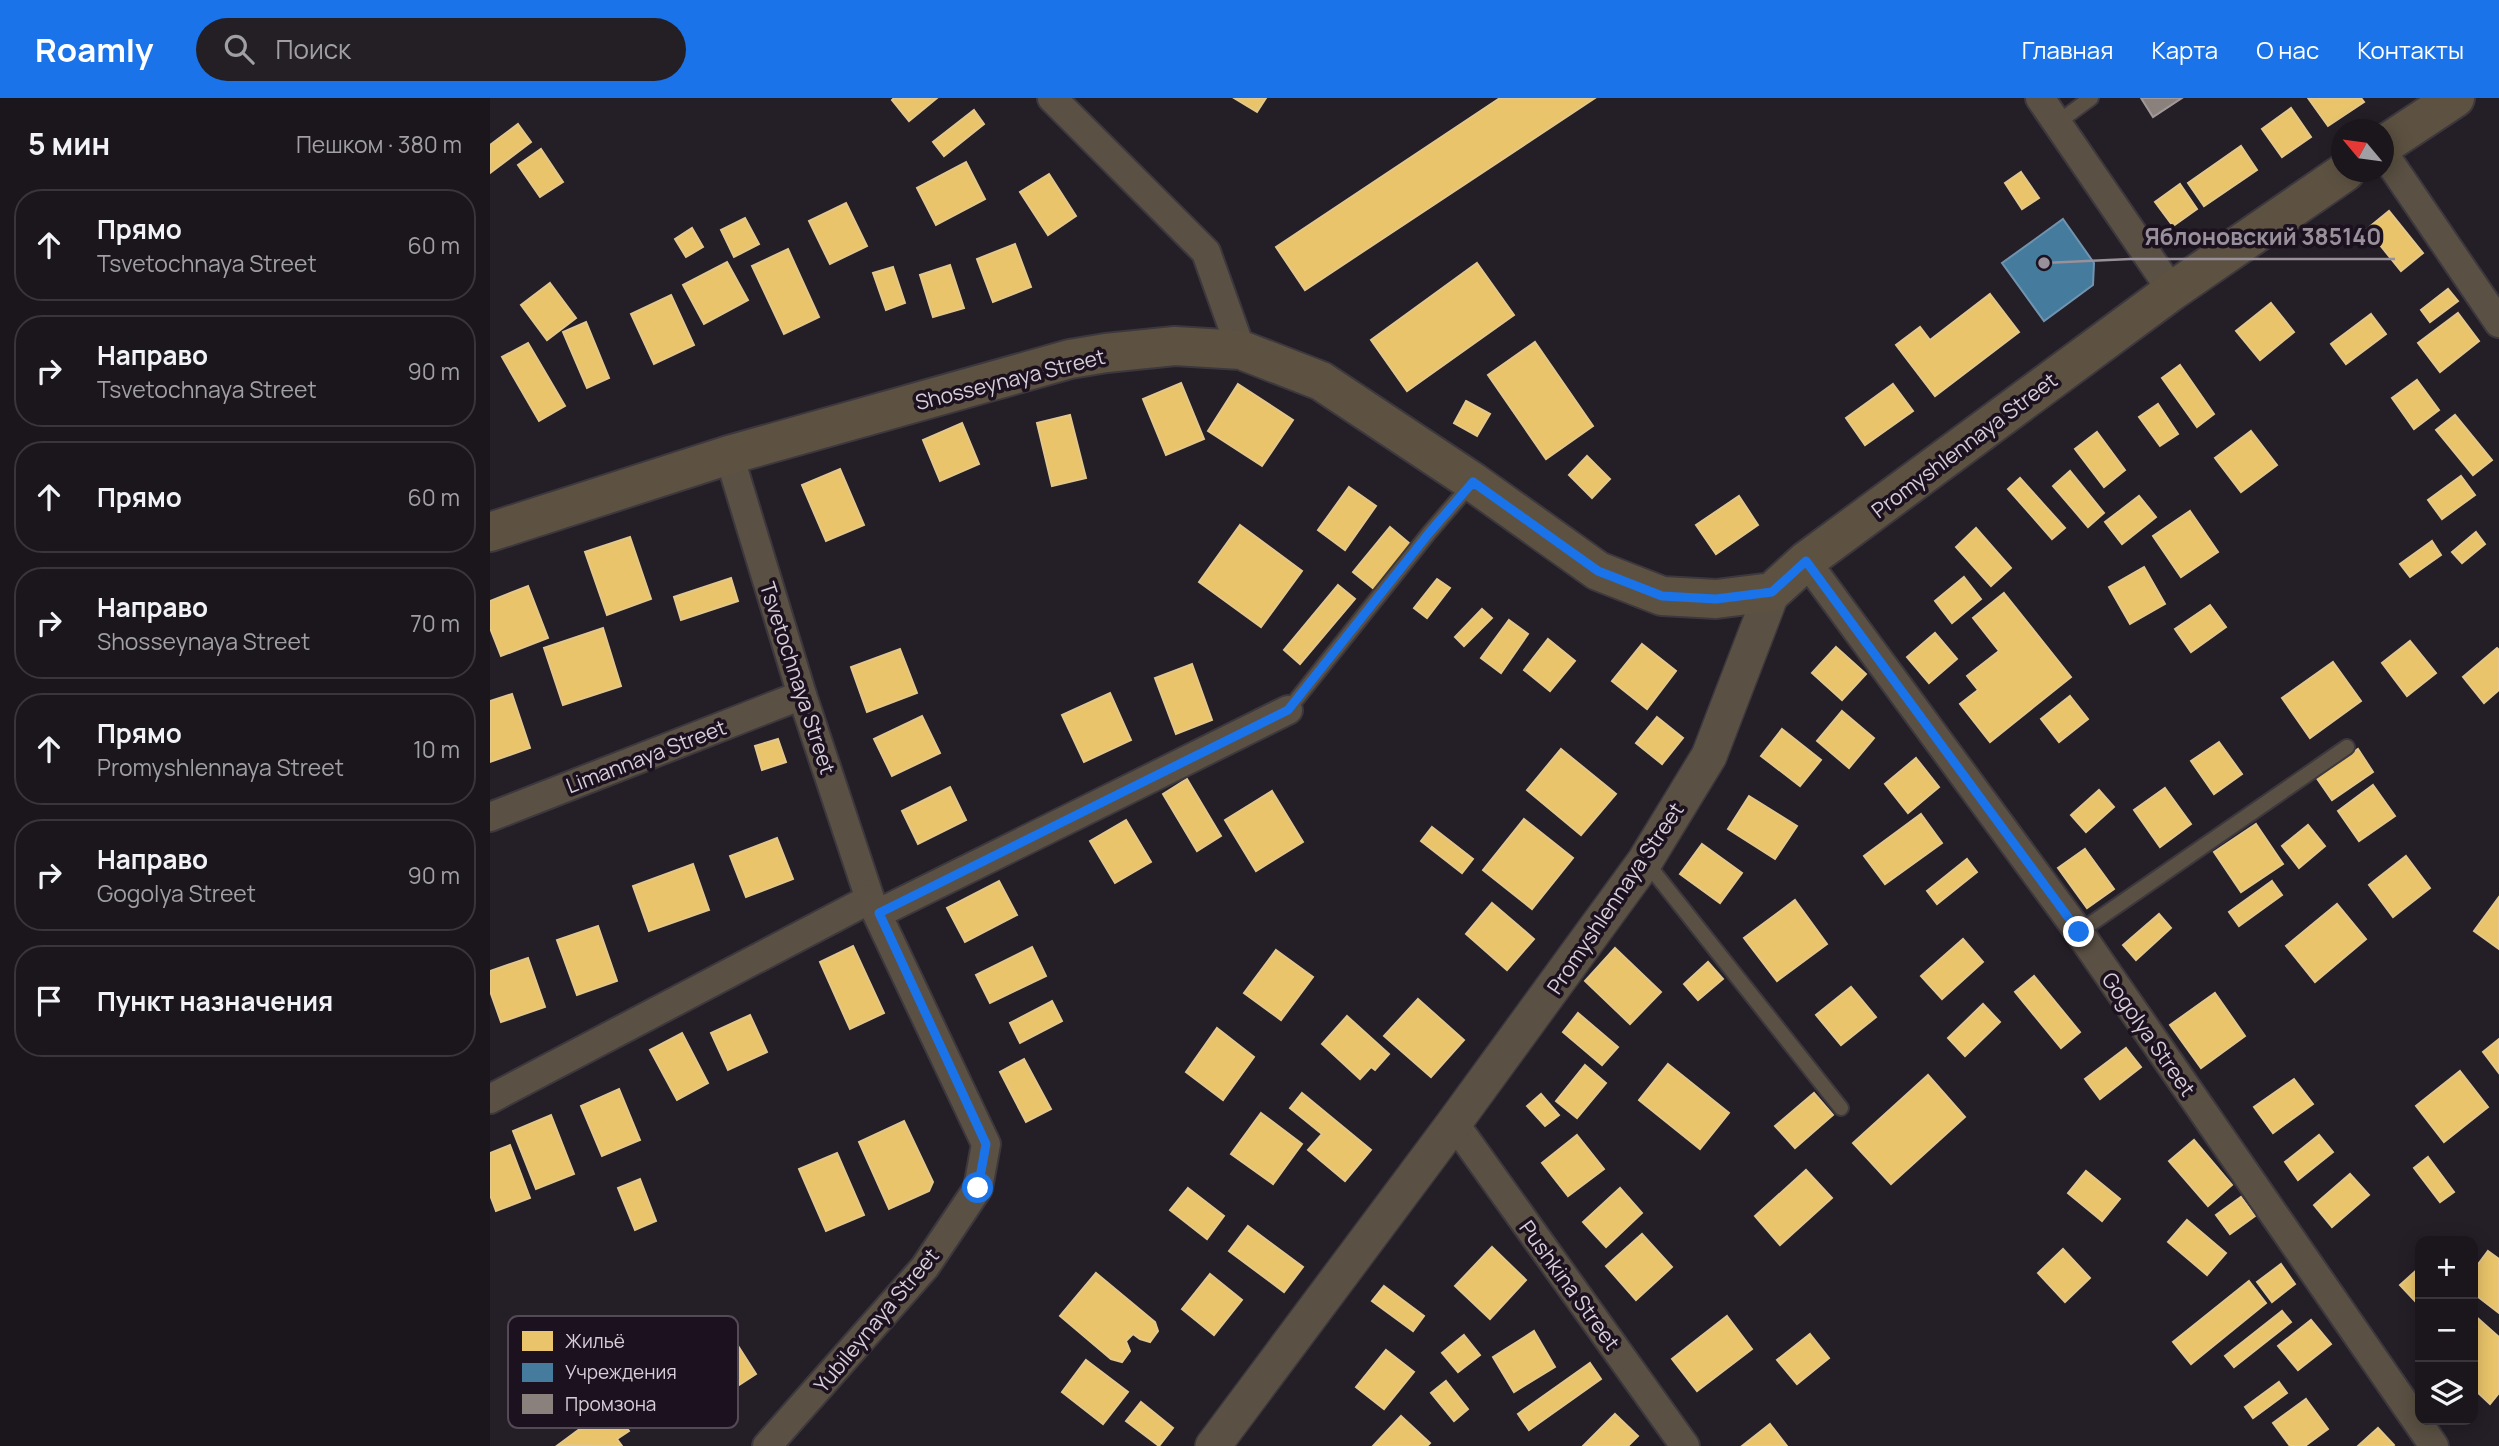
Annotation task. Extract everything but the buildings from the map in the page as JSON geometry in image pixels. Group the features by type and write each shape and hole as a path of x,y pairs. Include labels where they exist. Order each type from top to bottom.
{"main road":[{"path":"2394,138 2455,98"},
{"name":"Promyshlennaya Street","path":"1772,592 1806,561 2172,291 2331,182"},
{"name":"Shosseynaya Street","path":"490,532 729,456 1070,359 1175,346 1241,350 1321,381 1473,482 1598,571 1662,596 1716,599 1772,592"}],"street":[{"path":"1052,98 1206,252 1241,350"},
{"path":"2040,98 2172,291"},
{"path":"2394,170 2499,323"},
{"name":"Tsvetochnaya Street","path":"729,456 802,695 875,906 986,1144 978,1188"},
{"name":"Gogolya Street","path":"1806,561 2079,932 2434,1446"},
{"name":"Promyshlennaya Street","path":"1213,1446 1645,861 1709,755 1772,592"},
{"name":"Limannaya Street","path":"490,817 802,695"},
{"path":"490,1099 875,906 1288,710"},
{"name":"Pushkina Street","path":"1454,1123 1685,1446"},
{"name":"Yubileynaya Street","path":"767,1446 925,1267 978,1188"}],"lane":[{"path":"2057,123 2091,98"},
{"path":"1288,710 1473,482"},
{"path":"2079,932 2347,747"},
{"path":"1645,861 1841,1108"}],"place":[{"name":"Яблоновский 385140","path":"2044,263"}],"route":[{"path":"978,1188 986,1144 879,913 1288,710 1473,482 1598,571 1662,596 1716,599 1772,592 1806,561 2079,932"}]}
